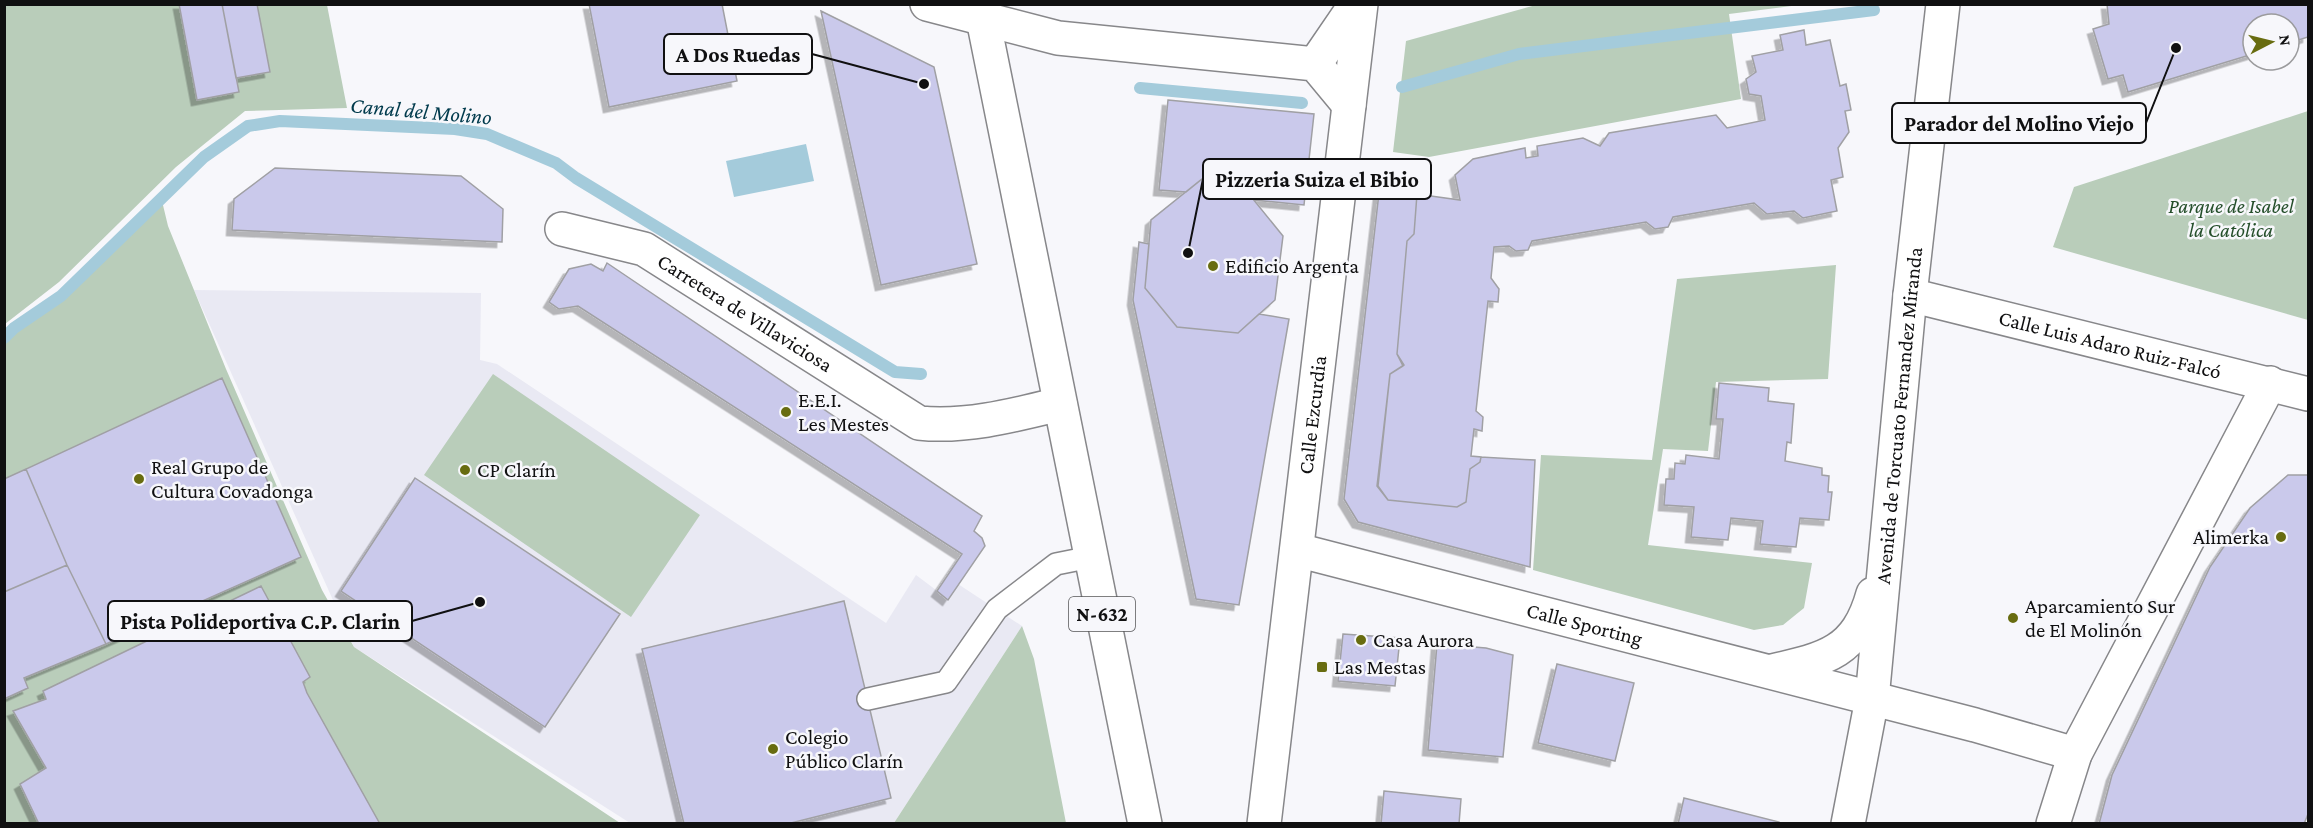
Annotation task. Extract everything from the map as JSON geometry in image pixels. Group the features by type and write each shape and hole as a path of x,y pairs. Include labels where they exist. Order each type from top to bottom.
{"street":[{"path":"1315,64 1356,4"},
{"name":"Calle Ezcurdia","path":"1264,824 1361,4"},
{"name":"Avenida de Torcuato Fernandez Miranda","path":"1848,824 1872,699 1910,295 1943,4"},
{"path":"929,5 981,12 1058,38 1315,64 1349,105"},
{"name":"N-632","path":"981,12 1145,824"},
{"name":"Carretera de Villaviciosa","path":"562,229 644,249 919,423 939,425 973,422 1060,404"},
{"name":"Calle Luis Adaro Ruiz-Falcó","path":"1910,295 2308,394"},
{"path":"2053,824 2074,754 2270,383"},
{"path":"1770,672 1822,657 1852,640 1867,617 1888,536"},
{"name":"Calle Sporting","path":"1297,550 1770,672 2074,754"}],"lane":[{"path":"867,699 946,682 997,609 1056,564 1091,557"}],"shaded area":[{"name":"CP Clarín","path":"194,290 481,293 480,360 497,364 886,623 916,575 948,599 958,584 1022,626 894,823 630,823 354,647"}],"green space":[{"path":"4,5 179,5 236,78 270,71 257,5 327,5 347,108 245,111 176,167 59,282 5,324"},
{"path":"1536,5 1799,5 1729,14 1741,99 1429,157 1393,152 1406,41"},
{"name":"Parque de Isabel la Católica","path":"2308,111 2308,320 2053,247 2074,187"},
{"name":"Real Grupo de Cultura Covadonga","path":"162,201 168,226 226,369 322,590 354,647 620,823 5,823 5,338 14,328 61,296"},
{"path":"1836,265 1828,379 1716,382 1708,451 1663,449 1648,545 1812,563 1804,608 1783,625 1754,630 1533,570 1541,455 1652,460 1677,279"},
{"path":"493,374 700,515 631,617 424,475"},
{"path":"1022,626 1034,659 1066,823 894,823"}],"water":[{"path":"806,144 814,181 734,197 726,161"}],"building":[{"path":"179,4 222,4 239,92 197,100"},
{"path":"222,4 257,4 270,72 236,78"},
{"path":"589,4 722,4 737,81 609,107"},
{"path":"2107,4 2308,4 2308,37 2301,39 2301,12 2241,12 2241,58 2128,92 2123,75 2108,79 2093,29 2109,24"},
{"path":"821,11 934,67 977,264 881,285"},
{"path":"1804,30 1806,45 1830,40 1840,86 1846,84 1851,110 1845,111 1849,132 1838,148 1843,177 1831,180 1837,211 1803,218 1794,211 1767,214 1754,203 1673,217 1668,227 1655,229 1646,222 1532,241 1528,250 1516,251 1509,246 1494,247 1491,278 1499,289 1498,302 1488,301 1476,411 1483,417 1482,431 1474,429 1471,456 1481,457 1480,462 1470,469 1466,502 1457,507 1388,500 1378,486 1390,374 1404,365 1397,354 1407,241 1414,234 1417,194 1460,200 1455,175 1473,159 1525,148 1526,158 1538,156 1537,146 1583,138 1600,146 1609,133 1716,115 1727,128 1765,120 1761,96 1749,94 1746,79 1756,72 1752,56 1783,50 1780,35"},
{"path":"1168,100 1314,114 1304,205 1254,200 1223,162 1186,192 1159,190"},
{"name":"Edificio Argenta","path":"1223,162 1283,236 1275,300 1238,333 1177,327 1145,288 1151,220"},
{"path":"275,168 461,176 503,209 502,242 232,230 234,199"},
{"path":"1379,193 1417,194 1414,234 1407,241 1397,354 1403,366 1390,374 1377,486 1388,500 1457,507 1466,502 1470,469 1480,462 1481,457 1535,460 1530,567 1358,522 1344,499"},
{"path":"1139,242 1149,244 1145,288 1177,327 1238,333 1259,314 1289,319 1239,605 1196,599 1133,300"},
{"name":"E.E.I. Les Mestes","path":"607,263 982,516 974,531 982,538 985,546 948,600 937,591 962,554 578,306 559,309 549,302 569,269 591,264 603,271"},
{"path":"222,378 301,557 106,644 67,565 26,469"},
{"path":"1719,383 1769,388 1768,401 1794,404 1791,443 1787,442 1785,461 1822,468 1822,475 1829,476 1828,492 1832,492 1829,520 1800,518 1796,547 1760,544 1763,521 1731,518 1728,540 1691,537 1694,507 1664,505 1666,479 1674,479 1675,463 1685,464 1686,455 1719,459 1723,419 1716,419"},
{"path":"26,469 67,565 4,592 4,479"},
{"path":"2288,475 2308,475 2308,814 2304,824 2099,824 2112,775 2210,567 2250,508"},
{"path":"415,478 620,614 545,727 341,591"},
{"path":"67,565 106,644 24,678 28,688 4,699 4,592"},
{"path":"261,586 310,677 303,682 307,693 380,824 39,824 20,784 46,768 13,711 46,699 43,691"},
{"name":"Colegio Público Clarín","path":"844,601 891,798 787,824 684,824 642,649"},
{"path":"1343,634 1400,638 1395,686 1338,681"},
{"path":"1437,644 1486,648 1513,655 1503,757 1428,750"},
{"path":"1557,664 1634,683 1615,761 1538,743"},
{"path":"1384,791 1461,799 1459,824 1381,824"},
{"path":"1684,798 1779,822 1779,824 1678,824"}],"waterway":[{"name":"Canal del Molino","path":"1402,87 1519,54 1874,10"},
{"name":"Canal del Molino","path":"1140,88 1302,103"},
{"name":"Canal del Molino","path":"4,338 14,328 61,296 204,157 248,126 280,121 455,129 487,134 556,163 576,178 895,372 921,374"}],"place":[{"name":"Parador del Molino Viejo","path":"2176,48"},
{"name":"A Dos Ruedas","path":"924,84"},
{"name":"Pizzeria Suiza el Bibio","path":"1188,253"},
{"name":"Edificio Argenta","path":"1213,266"},
{"name":"E.E.I. Les Mestes","path":"786,412"},
{"name":"CP Clarín","path":"465,470"},
{"name":"Real Grupo de Cultura Covadonga","path":"139,479"},
{"name":"Alimerka","path":"2281,537"},
{"name":"Pista Polideportiva C.P. Clarin","path":"480,602"},
{"name":"Aparcamiento Sur de El Molinón","path":"2013,618"},
{"name":"Casa Aurora","path":"1361,640"},
{"name":"Las Mestas","path":"1322,667"},
{"name":"Colegio Público Clarín","path":"773,749"}]}
